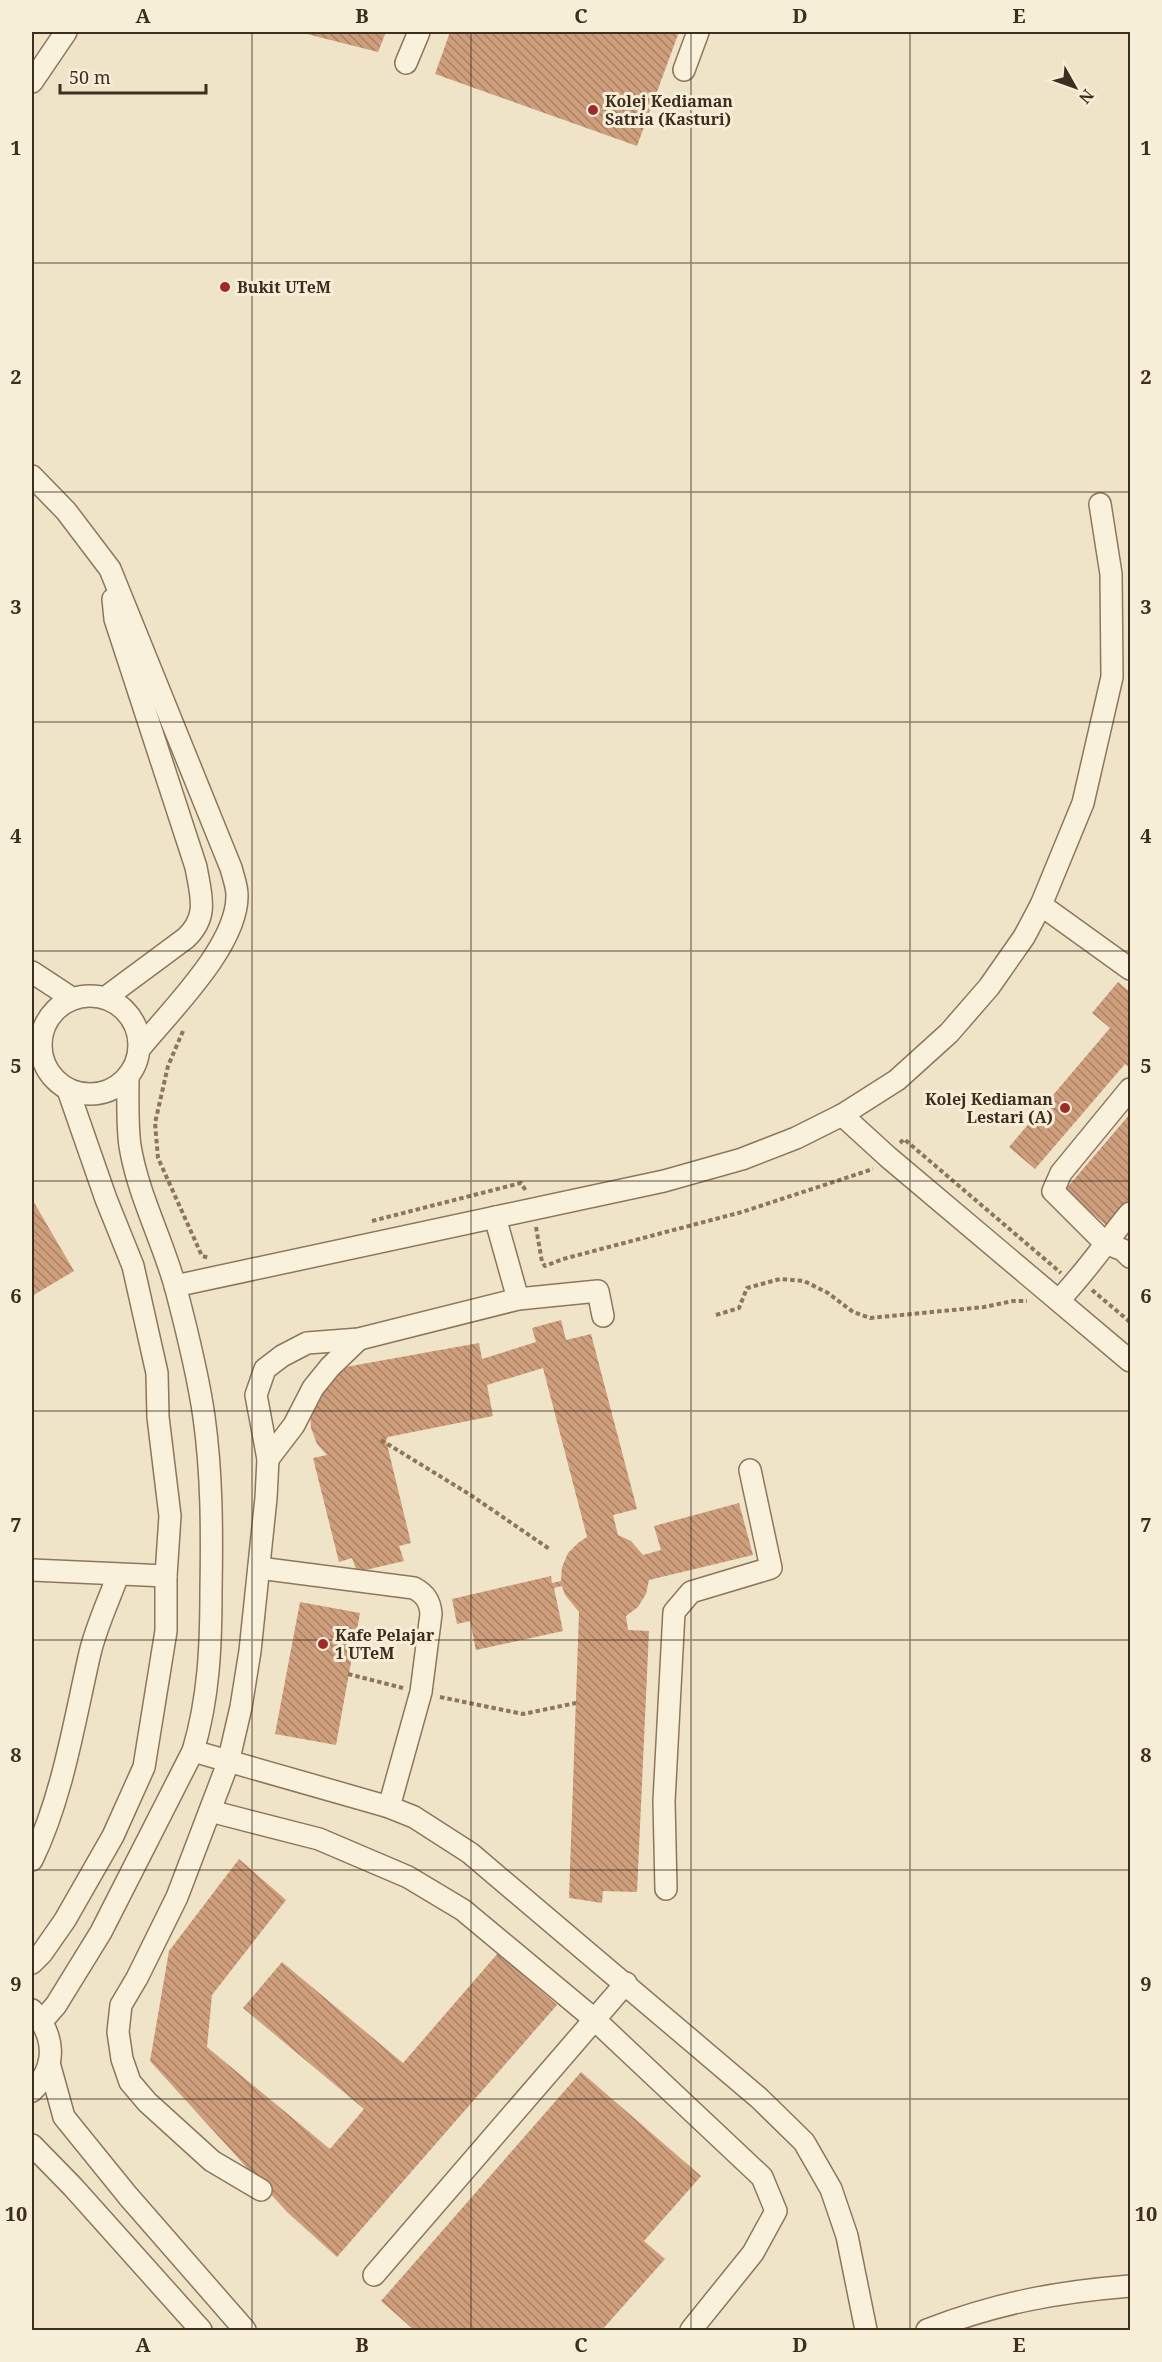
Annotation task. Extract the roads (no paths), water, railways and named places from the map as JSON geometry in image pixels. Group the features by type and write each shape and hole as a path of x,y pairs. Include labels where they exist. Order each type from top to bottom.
{"street":[{"path":"32,82 66,32"},
{"path":"406,63 419,32"},
{"path":"684,70 698,32"},
{"path":"32,476 66,511 110,568 231,868 237,894 232,926 207,967 140,1048"},
{"path":"175,1286 664,1181 742,1159 796,1138 842,1115 897,1080 949,1034 989,987 1024,937 1041,905 1083,803 1112,677 1111,574 1100,504"},
{"path":"105,998 186,938 196,928 203,905 196,867 115,619 110,568"},
{"path":"1041,905 1131,969"},
{"path":"32,972 73,999"},
{"path":"89,996 105,998 120,1005 131,1017 138,1032 140,1048 136,1064 128,1078 115,1088 100,1094 84,1095 68,1090 54,1080 35,1050 48,1020 59,1007 73,999 89,996"},
{"path":"32,2091 44,2076 51,2048 48,2034 37,2015 56,2005 101,1932 193,1751 201,1726 207,1688 211,1620 211,1497 204,1418 194,1363 175,1286 141,1188 130,1146 128,1078"},
{"path":"1131,1089 1061,1173 1053,1191 1105,1242 1123,1250 1131,1257"},
{"path":"32,1963 42,1953 65,1920 113,1836 144,1767 166,1631 166,1576 170,1516 158,1417 157,1373 133,1266 106,1199 68,1090"},
{"path":"842,1115 888,1157 1131,1361"},
{"path":"1059,1300 1131,1213"},
{"path":"495,1217 519,1299"},
{"path":"261,2190 212,2161 147,2102 130,2082 122,2059 117,2032 120,2005 137,1978 177,1897 228,1762 246,1673 259,1568 268,1459 256,1395 265,1369 282,1356 307,1343 359,1339 519,1299 598,1291 603,1316"},
{"path":"268,1459 294,1425 314,1388 330,1367 359,1339"},
{"path":"666,1889 664,1801 674,1612 691,1592 771,1568 750,1470"},
{"path":"259,1568 414,1588 421,1592 430,1605 431,1614 421,1692 389,1806"},
{"path":"32,1570 166,1576"},
{"path":"32,1860 62,1774 80,1707 91,1651 118,1575"},
{"path":"193,1751 389,1806 414,1817 470,1853 626,1983 759,2098 804,2142 831,2189 847,2236 866,2331"},
{"path":"210,1811 319,1839 408,1877 463,1910 594,2019 762,2176 776,2211 753,2253 691,2331"},
{"path":"374,2275 626,1983"},
{"path":"49,2063 64,2117 128,2196 238,2323 210,2331"},
{"path":"32,2145 73,2187 201,2331"},
{"path":"927,2331 978,2312 1026,2299 1077,2290 1131,2286"}],"place":[{"name":"Kolej Kediaman Satria (Kasturi)","path":"593,110"},
{"name":"Bukit UTeM","path":"225,287"},
{"name":"Kolej Kediaman Lestari (A)","path":"1065,1108"},
{"name":"Kafe Pelajar 1 UTeM","path":"323,1644"}]}
